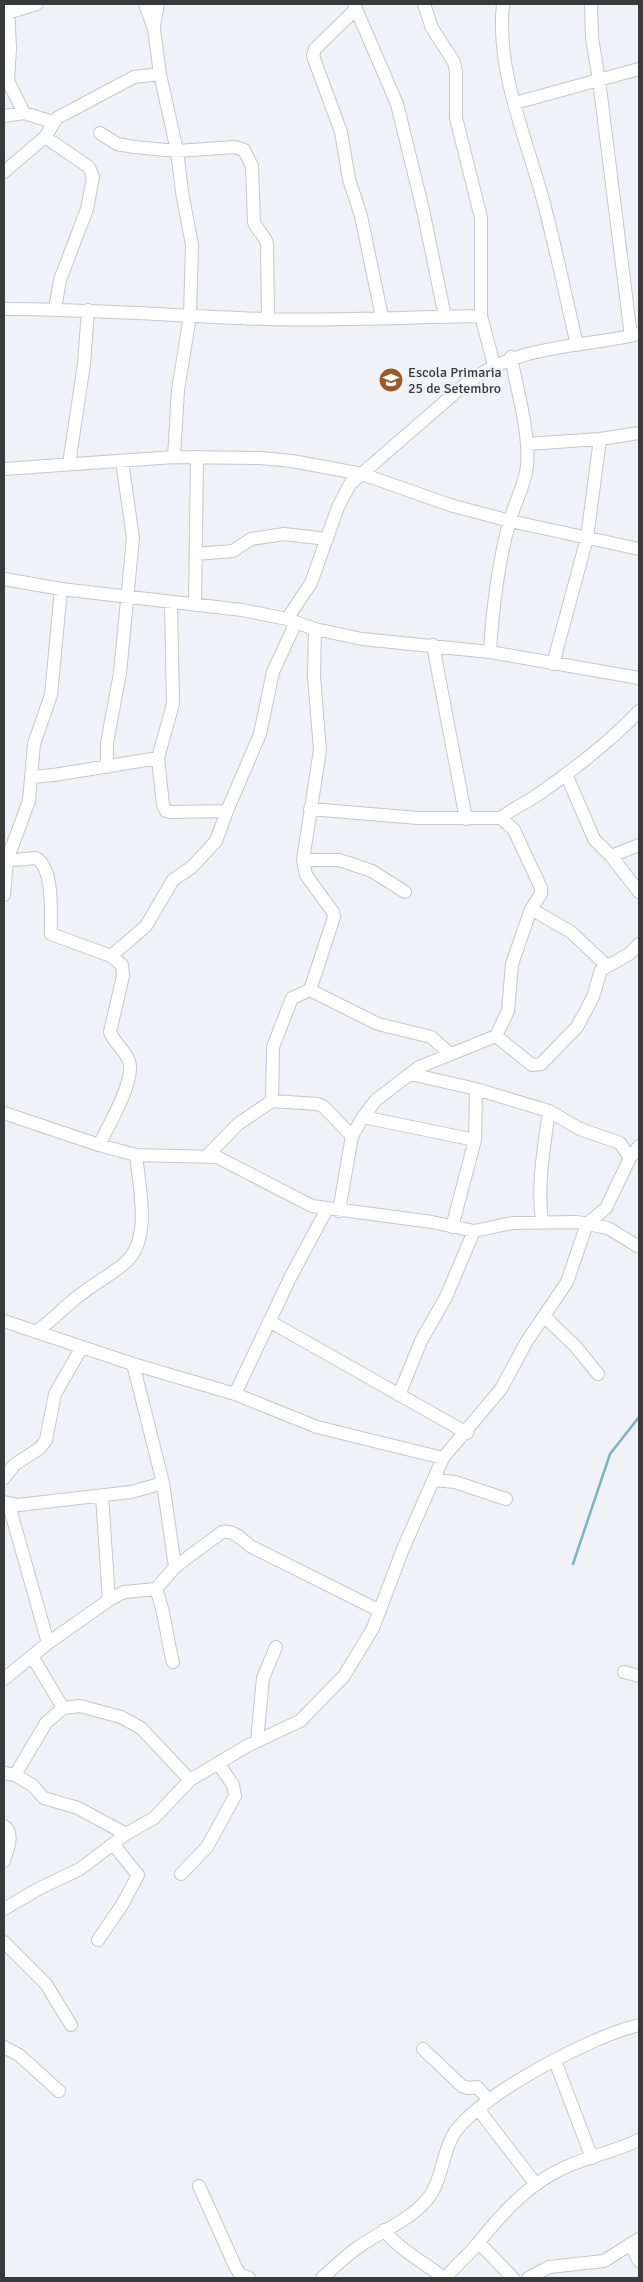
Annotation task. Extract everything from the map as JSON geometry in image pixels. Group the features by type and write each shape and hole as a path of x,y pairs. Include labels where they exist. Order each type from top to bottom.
{"street":[{"path":"24,113 8,81 7,10 36,4"},
{"path":"146,4 154,29 160,74 177,151 182,192 192,245 190,316 178,390 174,457"},
{"path":"154,29 158,4"},
{"path":"424,4 432,28 454,62 456,72 456,118 481,218 481,316 494,365"},
{"path":"503,4 501,23 502,50 515,103 542,195 577,345"},
{"path":"111,956 146,926 173,880 192,867 216,841 260,734 270,681 292,620 311,582 343,494 350,484 463,386 494,365 511,357 635,335 592,38 591,4"},
{"path":"382,317 361,216 349,179 341,132 313,56 315,49 355,6 366,28 382,74 397,104 421,202 444,317"},
{"path":"515,103 639,69"},
{"path":"4,172 45,137 53,122 134,77 160,74"},
{"path":"4,116 24,113 53,122"},
{"path":"100,133 116,144 177,151 235,147 244,150 252,166 254,222 256,229 266,239 268,244 268,319"},
{"path":"45,137 88,167 93,178 87,209 60,280 55,309"},
{"path":"4,309 156,312 190,316 268,319 481,316"},
{"path":"69,464 84,364 88,310"},
{"path":"490,652 493,614 510,521 525,480 527,444 511,357"},
{"path":"527,444 600,439 639,433"},
{"path":"553,664 587,538 600,439"},
{"path":"4,469 174,457 260,458 292,461 362,474 450,505 510,521 639,548"},
{"path":"195,605 197,457"},
{"path":"107,767 107,743 120,673 128,597 132,526 122,461"},
{"path":"196,554 233,551 251,539 284,534 327,539"},
{"path":"4,579 61,589 242,610 292,620 315,629 362,639 490,652 639,678"},
{"path":"4,895 5,860 26,813 34,744 51,695 55,676 54,651 61,589"},
{"path":"171,603 173,704 158,758 166,810 227,811"},
{"path":"272,1102 273,1047 292,998 310,990 334,917 333,912 306,874 303,860 320,750 314,677 315,629"},
{"path":"433,645 466,819"},
{"path":"501,818 512,808 542,793 619,731 639,711"},
{"path":"31,776 107,767 158,758"},
{"path":"566,774 586,826 599,846 611,856 639,892"},
{"path":"235,1394 269,1321 333,1210 352,1136 362,1117 384,1093 432,1060 474,1047 496,1036 508,1011 512,964 531,909 541,894 541,888 514,830 508,822 501,818 406,818 310,809"},
{"path":"611,856 639,845"},
{"path":"5,860 39,859 48,881 52,934 54,937 70,940 111,956 122,965 124,976 110,1032 112,1038 128,1059 131,1072 124,1092 99,1145"},
{"path":"303,860 339,860 372,871 405,892"},
{"path":"531,909 572,932 606,965"},
{"path":"496,1036 532,1065 541,1064 577,1027 593,997 598,974 606,965 629,954 639,944"},
{"path":"310,990 378,1024 432,1037 450,1054"},
{"path":"411,1074 549,1111 580,1128 620,1144 630,1158"},
{"path":"452,1227 474,1140 476,1090"},
{"path":"207,1156 238,1124 272,1102 318,1104 352,1136"},
{"path":"542,1222 540,1193 549,1111"},
{"path":"4,1113 99,1145 136,1155 207,1156 228,1161 312,1206 432,1222 474,1231 484,1231 512,1223 587,1224 617,1232 639,1247"},
{"path":"362,1117 474,1140"},
{"path":"4,1909 40,1888 80,1869 126,1834 154,1818 190,1780 257,1741 300,1721 344,1676 366,1643 403,1549 435,1480 443,1458 467,1432 501,1389 569,1277 587,1224 606,1208 630,1158 639,1146"},
{"path":"36,1332 59,1315 75,1298 127,1261 134,1252 141,1227 136,1155"},
{"path":"399,1395 421,1341 446,1297 474,1231"},
{"path":"544,1316 576,1347 598,1374"},
{"path":"269,1321 467,1432"},
{"path":"5,1324 235,1394 317,1427 443,1458"},
{"path":"4,1478 14,1465 40,1448 46,1440 55,1394 82,1347"},
{"path":"133,1364 163,1483 175,1567"},
{"path":"435,1480 455,1482 506,1499"},
{"path":"48,1643 6,1504 102,1496 131,1492 163,1483"},
{"path":"102,1496 109,1600"},
{"path":"4,1679 48,1643 109,1600 124,1592 156,1589 175,1567 222,1532 235,1533 250,1546 380,1611"},
{"path":"156,1589 165,1614 167,1640 173,1662"},
{"path":"257,1741 263,1678 276,1647"},
{"path":"32,1656 63,1708"},
{"path":"624,1672 639,1676"},
{"path":"126,1834 78,1808 44,1798 32,1785 9,1774 46,1723 63,1708 80,1706 131,1721 141,1728 190,1780"},
{"path":"181,1874 207,1847 235,1796 233,1785 218,1763"},
{"path":"4,1826 10,1833 10,1838 4,1861"},
{"path":"98,1940 122,1905 138,1874 113,1844"},
{"path":"4,1942 40,1976 71,2025"},
{"path":"322,2278 350,2253 426,2202 435,2186 450,2140 459,2128 488,2100 584,2045 639,2025"},
{"path":"4,2048 19,2055 59,2091"},
{"path":"423,2049 462,2086 468,2088 477,2087 488,2100"},
{"path":"555,2061 592,2158"},
{"path":"478,2109 535,2184"},
{"path":"384,2230 396,2245 445,2278 479,2243 496,2220 535,2184 569,2166 639,2140"},
{"path":"199,2186 236,2268 240,2274 250,2278"},
{"path":"528,2278 548,2267 604,2260 635,2242 639,2261"},
{"path":"479,2243 513,2278"}],"waterway":[{"path":"573,1564 610,1454 639,1417"}],"place":[{"name":"Escola Primaria 25 de Setembro","path":"391,380"}]}
